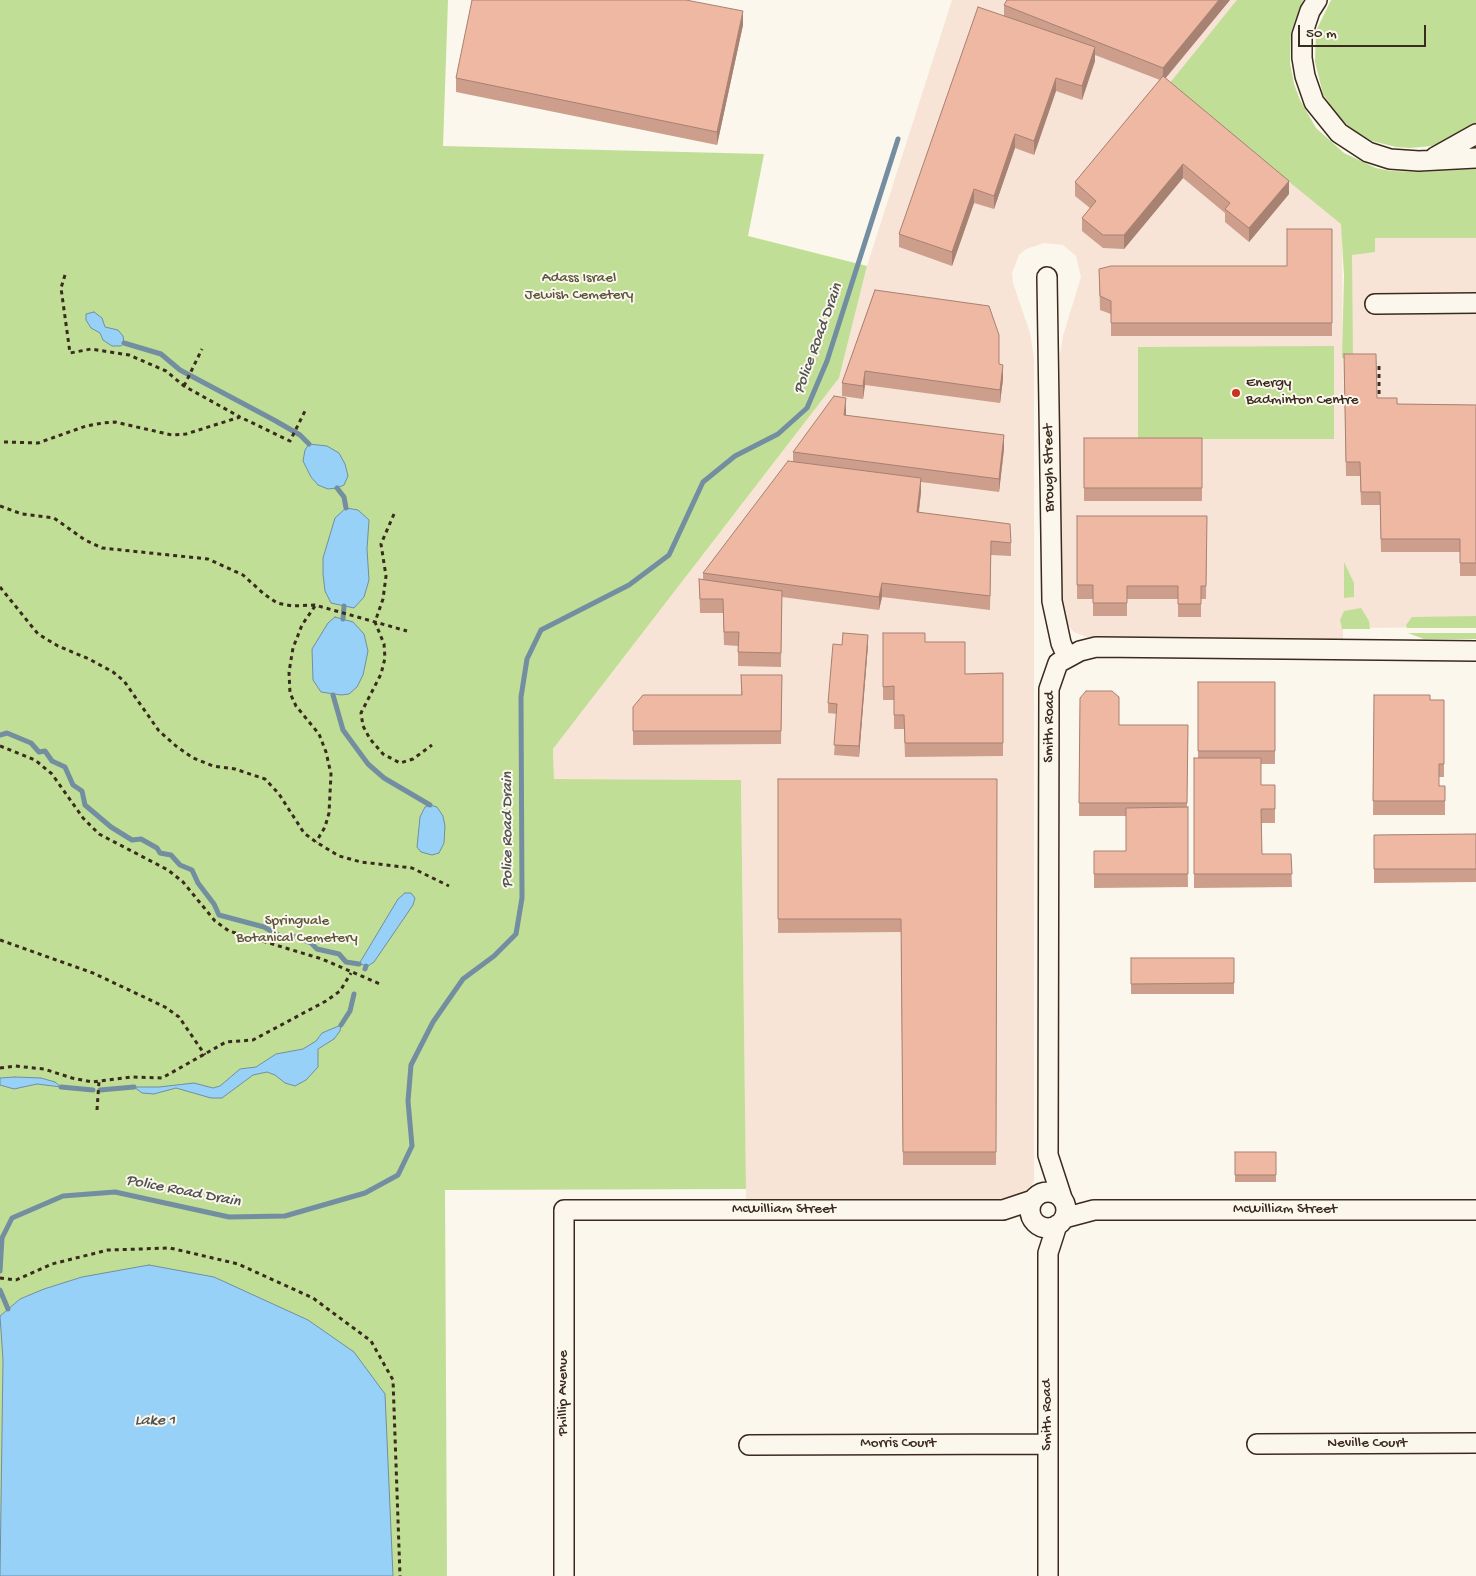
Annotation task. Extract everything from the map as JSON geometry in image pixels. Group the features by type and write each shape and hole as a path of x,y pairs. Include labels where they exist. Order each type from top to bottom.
{"street":[{"path":"1316,0 1302,35 1302,58 1305,76 1321,113 1338,133 1368,152 1390,159 1419,161 1476,158"},
{"path":"1419,161 1450,149 1476,134"},
{"name":"Brough Street","path":"1047,277 1052,601 1067,657"},
{"path":"1375,304 1476,304"},
{"path":"1067,657 1096,647 1476,651"},
{"name":"Smith Road","path":"1048,1576 1048,1253 1061,1210 1048,1155 1049,688 1058,664 1067,657"},
{"name":"Smith Road","path":"1034,1200 1048,1155"},
{"path":"1043,1192 1049,1192 1061,1210 1048,1227 1036,1222 1030,1209 1034,1200 1043,1192"},
{"name":"McWilliam Street","path":"564,1210 1003,1210 1034,1200"},
{"name":"Phillip Avenue","path":"564,1210 564,1576"},
{"name":"McWilliam Street","path":"1003,1210 1036,1222"},
{"name":"McWilliam Street","path":"1061,1210 1476,1210"},
{"name":"Smith Road","path":"1036,1222 1048,1253"},
{"name":"Neville Court","path":"1257,1444 1476,1443"},
{"name":"Morris Court","path":"749,1445 1048,1444"}],"path":[{"path":"65,275 61,288 70,353 91,349 129,355 166,371 184,386 240,417 290,441 306,409"},
{"path":"184,386 202,348"},
{"path":"1370,365 1379,365 1379,402"},
{"path":"4,442 38,443 86,426 109,422 172,435 186,434 240,417"},
{"path":"0,506 22,514 54,518 85,540 102,548 208,559 243,574 264,594 277,602 292,606 315,605 407,631"},
{"path":"394,514 381,544 386,576 384,599 375,622 384,644 385,658 382,674 362,713 363,726 370,739 383,754 400,763 413,759 432,746"},
{"path":"0,587 38,634 58,646 105,668 124,681 159,730 176,746 193,758 213,766 236,769 265,779 280,794 304,833 316,842 339,856 361,862 412,868 449,886"},
{"path":"315,605 302,625 293,648 289,672 290,693 296,706 319,734 326,752 330,774 330,813 325,827 316,842"},
{"path":"0,746 34,760 52,774 83,818 99,834 168,870 183,882 215,921 229,931 314,956 380,984"},
{"path":"0,940 93,973 164,1007 179,1017 205,1055"},
{"path":"0,1068 30,1067 84,1081 132,1077 162,1078 226,1042 253,1040 326,1001 340,991 351,973"},
{"path":"97,1110 99,1081"},
{"path":"0,1278 16,1280 52,1264 108,1250 170,1248 238,1264 313,1298 371,1341 393,1380 400,1576"}],"shaded area":[{"path":"952,0 1245,0 1342,224 1343,393 1344,276 1351,250 1383,233 1476,233 1476,627 1343,628 1343,639 1094,640 1074,632 1065,622 1060,601 1060,354 1063,336 1081,277 1076,256 1063,245 1044,243 1026,249 1019,255 1012,273 1013,283 1030,333 1034,357 1034,1180 1028,1193 1008,1200 746,1200 741,780 554,779 553,749 839,378 867,266"}],"green space":[{"name":"Springvale Botanical Cemetery","path":"0,0 448,0 443,146 764,154 748,236 867,266 839,378 553,749 554,779 741,780 746,1189 445,1190 447,1576 0,1576"},
{"path":"1237,0 1303,0 1291,32 1290,63 1294,84 1300,100 1316,128 1344,153 1376,168 1391,171 1422,172 1476,169 1476,238 1375,238 1375,252 1352,255 1353,358 1342,358 1344,276 1341,224 1169,84"},
{"path":"1331,0 1476,0 1476,123 1446,142 1432,146 1410,148 1396,147 1372,141 1350,128 1335,112 1323,94 1315,62 1316,31"},
{"name":"Energy Badminton Centre","path":"1334,346 1334,439 1138,439 1138,347"},
{"path":"1344,562 1354,583 1354,597 1344,598"},
{"path":"1361,608 1369,621 1370,629 1341,629 1340,620 1344,611"},
{"path":"1476,616 1476,628 1407,628 1406,625 1412,617"},
{"path":"1408,633 1476,633 1476,639 1424,639"}],"water":[{"path":"94,312 102,318 105,327 118,330 123,336 124,343 121,346 112,346 103,340 100,333 91,328 86,320 86,314"},
{"path":"309,444 327,446 339,453 345,464 348,476 344,485 328,489 318,485 311,477 303,461 305,450"},
{"path":"346,508 358,510 369,520 367,549 369,580 364,597 354,608 331,603 325,591 323,574 323,558 335,518"},
{"path":"335,617 353,622 364,634 368,651 363,675 357,687 349,694 341,695 321,692 313,680 312,649 328,623"},
{"path":"430,805 437,807 443,816 445,826 444,843 439,853 432,855 421,852 417,847 420,817 425,807"},
{"path":"405,893 411,893 415,898 413,905 374,962 368,966 359,964 398,899"},
{"path":"341,1025 340,1031 334,1039 318,1049 318,1067 306,1080 295,1086 285,1083 275,1075 267,1072 253,1075 222,1098 211,1098 176,1088 154,1094 142,1093 134,1087 159,1087 194,1083 213,1088 220,1086 240,1069 256,1067 276,1054 303,1049 316,1041 322,1033"},
{"path":"0,1078 41,1078 55,1082 61,1087 37,1084 14,1089 0,1085"},
{"name":"Lake 1","path":"149,1265 214,1277 308,1320 354,1352 385,1394 393,1576 0,1576 3,1360 0,1316 20,1299 44,1289 82,1277"}],"building":[{"path":"472,0 686,0 743,11 717,132 456,78"},
{"path":"1007,0 1219,0 1163,68 1004,5"},
{"path":"978,7 1095,47 1082,86 1056,78 1034,141 1015,134 994,196 974,189 952,252 899,234"},
{"path":"1163,76 1289,181 1249,228 1225,209 1230,203 1183,164 1124,235 1103,235 1082,218 1096,201 1075,182"},
{"path":"1287,229 1332,229 1332,323 1111,323 1111,301 1100,296 1099,269 1111,266 1287,266"},
{"path":"875,290 989,306 999,335 999,364 1003,365 1000,390 865,371 863,386 842,383"},
{"path":"1344,354 1376,354 1377,398 1397,398 1397,404 1476,405 1476,563 1460,563 1460,539 1381,539 1380,492 1361,492 1360,462 1346,462"},
{"path":"834,396 846,398 844,415 1004,435 999,479 793,452"},
{"path":"1084,438 1202,438 1202,488 1084,488"},
{"path":"788,461 921,478 917,512 1010,524 1011,543 991,541 990,596 882,583 879,597 703,573"},
{"path":"1077,516 1207,516 1206,586 1201,586 1201,604 1178,604 1178,586 1127,586 1127,603 1093,603 1093,585 1077,585"},
{"path":"699,579 782,591 781,653 738,652 739,632 724,632 723,599 700,599"},
{"path":"843,633 868,635 859,746 834,745 837,704 828,703 833,644 842,645"},
{"path":"883,633 925,633 925,642 965,642 965,674 1003,673 1003,743 905,743 904,715 894,715 894,686 883,687"},
{"path":"741,675 782,675 781,731 633,731 633,707 643,695 742,695"},
{"path":"1198,682 1275,682 1275,751 1198,751"},
{"path":"1086,691 1112,691 1119,697 1119,725 1188,725 1187,803 1079,803 1080,698"},
{"path":"1374,695 1430,695 1430,700 1444,700 1444,764 1439,764 1439,786 1445,786 1445,801 1373,801"},
{"path":"1194,758 1261,758 1261,785 1275,785 1275,809 1261,809 1262,854 1291,854 1292,874 1194,874"},
{"path":"778,779 997,779 996,1152 903,1152 901,919 778,919"},
{"path":"1188,807 1188,874 1094,874 1094,851 1126,851 1126,808"},
{"path":"1476,834 1476,869 1374,869 1374,835"},
{"path":"1131,958 1234,958 1234,983 1131,984"},
{"path":"1235,1152 1276,1152 1276,1175 1235,1175"}],"waterway":[{"name":"Police Road Drain","path":"0,1271 2,1238 12,1218 63,1196 115,1192 229,1217 285,1216 365,1193 398,1175 412,1146 408,1101 411,1065 433,1022 463,979 494,956 516,934 522,898 521,697 527,659 541,630 629,585 669,555 703,482 735,456 778,434 807,408 827,361 898,139"},
{"path":"124,343 161,354 180,370 274,420 300,435 309,444"},
{"path":"337,488 344,497 346,508"},
{"path":"343,619 344,606"},
{"path":"333,695 343,730 368,764 384,778 430,805"},
{"path":"0,735 7,733 31,743 39,752 45,751 52,761 65,767 73,785 82,791 85,805 111,827 132,840 141,839 157,848 160,853 171,855 180,865 192,870 198,883 214,904 219,915 264,927 282,937 290,935 311,943 317,949 339,954 346,962 359,964"},
{"path":"341,1025 350,1011 354,994"},
{"path":"61,1087 93,1090"},
{"path":"100,1090 134,1087"},
{"name":"Police Road Drain","path":"0,1290 8,1309"}],"place":[{"name":"Energy Badminton Centre","path":"1236,393"}],"park label":[{"name":"Adass Israel Jewish Cemetery","path":"579,288"}]}
